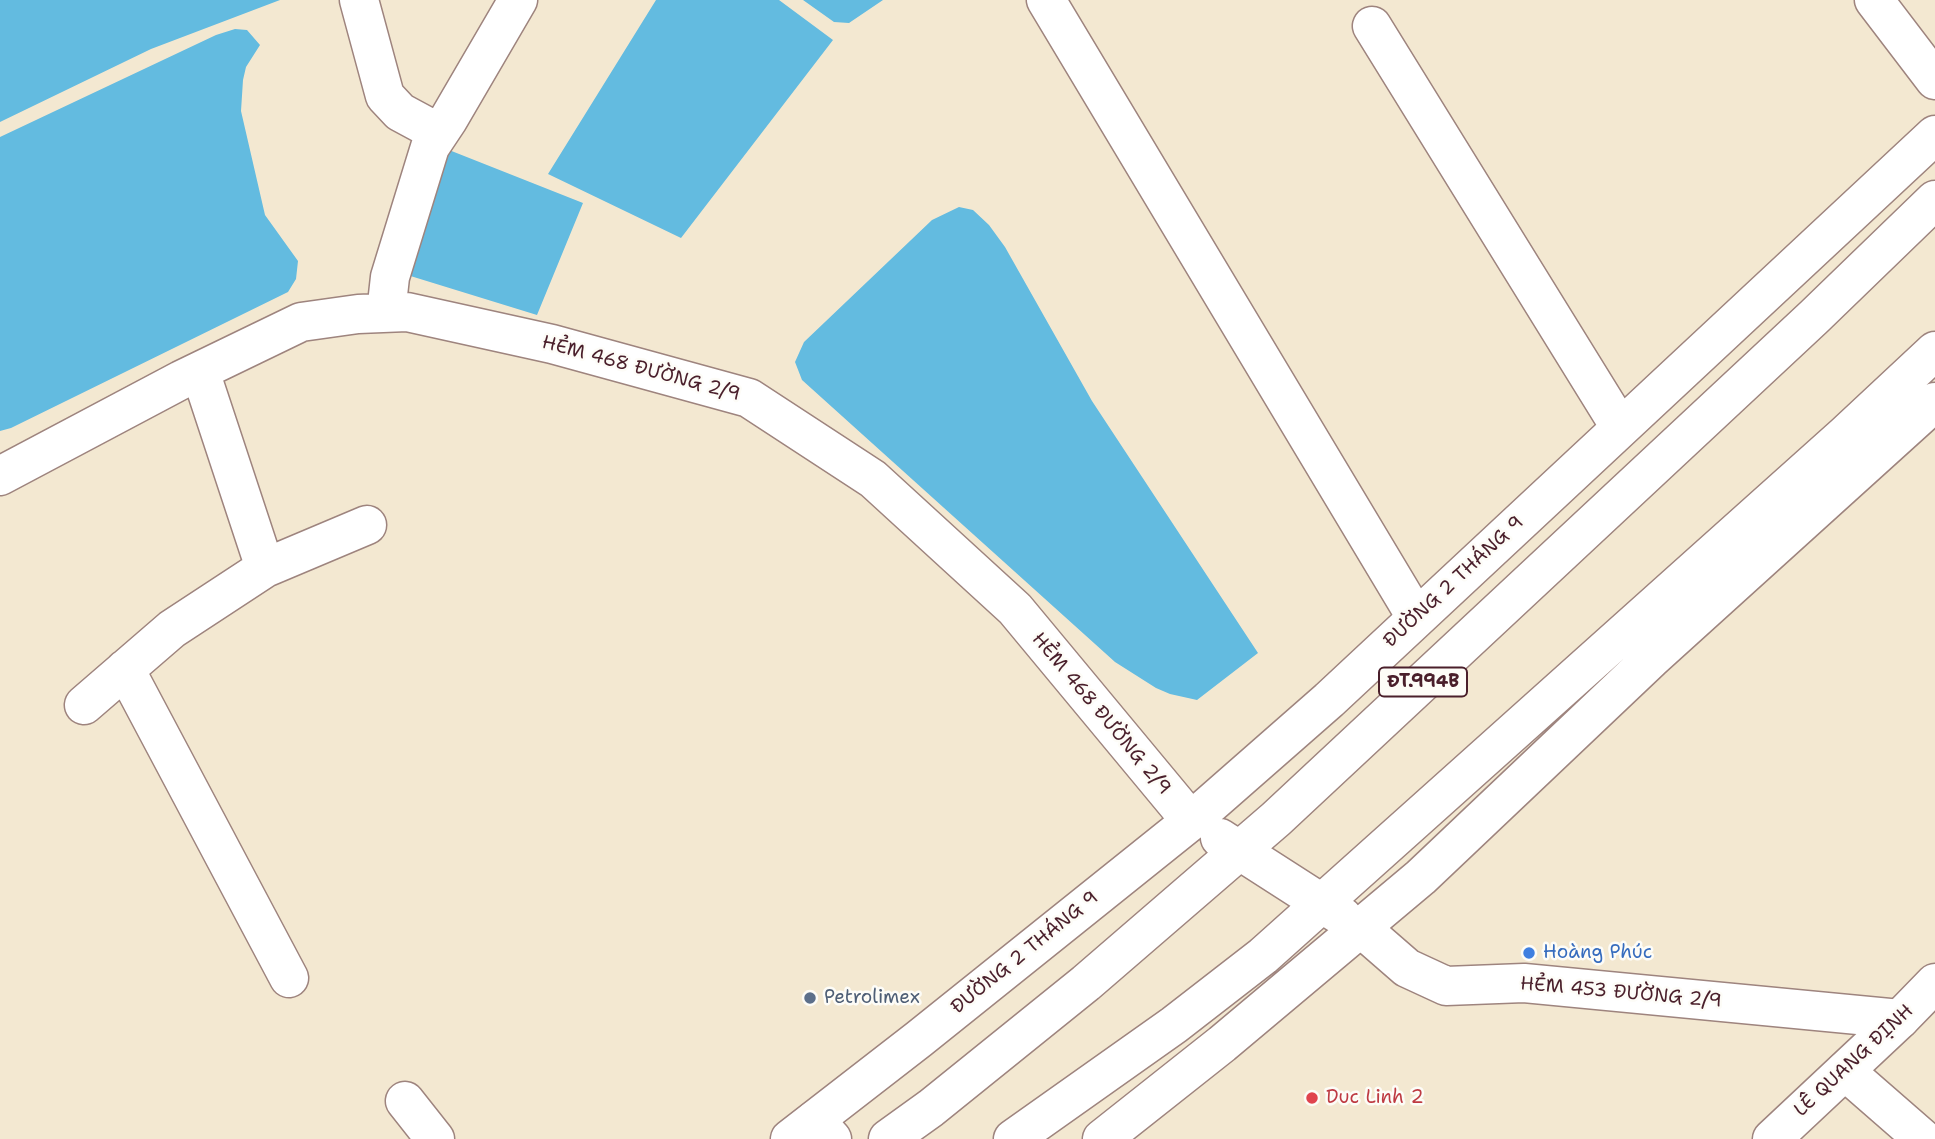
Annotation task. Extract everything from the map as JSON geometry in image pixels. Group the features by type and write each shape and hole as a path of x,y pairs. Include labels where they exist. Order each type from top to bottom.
{"main road":[{"path":"359,0 386,96 400,113 439,133"},
{"path":"386,313 390,277 430,147 494,17 518,0"},
{"path":"1046,0 1416,617"},
{"path":"1874,0 1935,80"},
{"path":"1372,26 1620,427"},
{"name":"ĐƯỜNG 2 THÁNG 9","path":"813,1133 1191,821 1329,700 1935,135"},
{"name":"ĐT.994B","path":"888,1139 931,1108 1086,983 1276,819 1784,345 1935,200"},
{"name":"HẺM 468 ĐƯỜNG 2/9","path":"0,477 200,371 302,322 358,314 407,312 552,344 750,398 873,480 1015,609 1191,821"},
{"path":"1013,1139 1174,1026 1263,957 1935,351"},
{"path":"200,371 265,568"},
{"path":"1102,1139 1222,1044 1422,877 1651,659 1935,402"},
{"path":"84,705 173,629 265,568 367,525"},
{"path":"125,669 289,978"},
{"name":"HẺM 453 ĐƯỜNG 2/9","path":"1191,821 1361,928 1407,968 1446,986 1524,983 1900,1019"},
{"name":"LÊ QUANG ĐỊNH","path":"1772,1139 1935,983"},
{"path":"1845,1070 1923,1139"},
{"path":"405,1101 435,1139"}],"water":[{"path":"0,0 280,0 151,49 0,122"},
{"path":"656,0 779,0 833,40 681,238 548,174"},
{"path":"803,0 883,0 849,23 834,22"},
{"path":"235,29 247,30 260,45 246,67 241,111 265,215 298,261 296,279 288,292 0,431 0,137 216,35"},
{"path":"449,150 583,203 537,315 404,274"},
{"path":"959,207 973,210 989,225 1005,247 1092,401 1258,653 1197,700 1156,688 1115,662 802,380 795,362 804,342 932,220"}],"place":[{"name":"Hoàng Phúc","path":"1529,953"},
{"name":"Petrolimex","path":"810,998"},
{"name":"Duc Linh 2","path":"1312,1098"}]}
